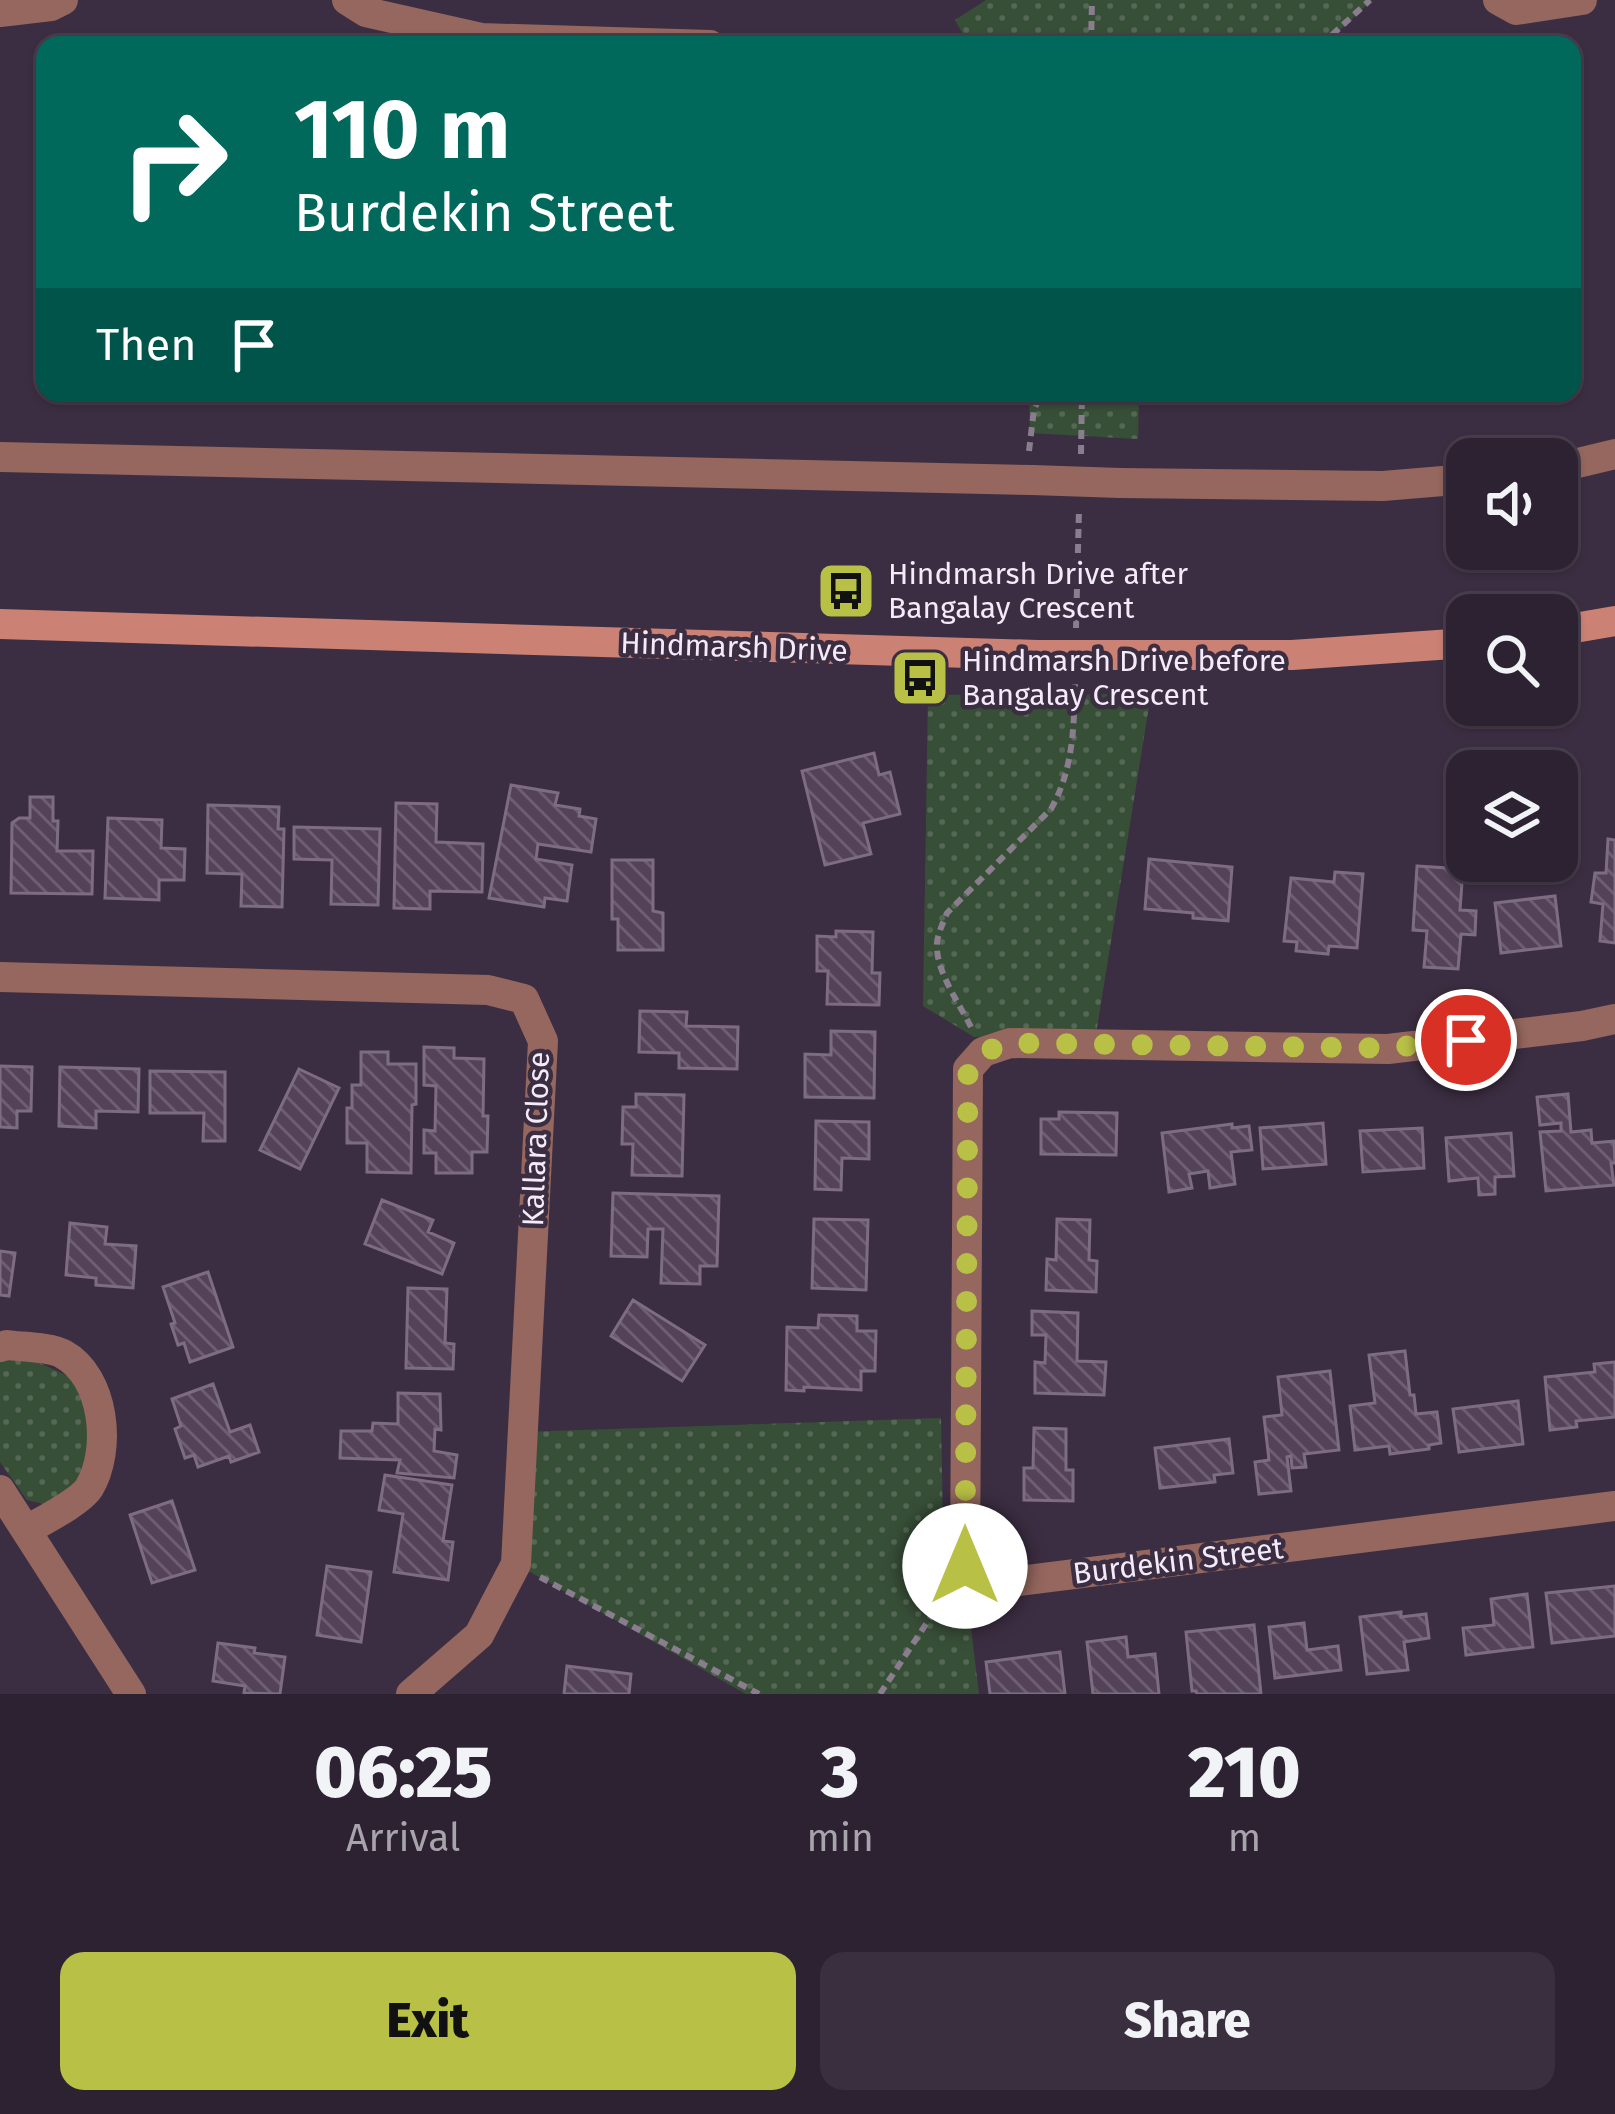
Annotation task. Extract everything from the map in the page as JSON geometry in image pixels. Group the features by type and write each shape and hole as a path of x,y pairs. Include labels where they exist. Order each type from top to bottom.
{"main road":[{"path":"1578,628 1615,621"},
{"name":"Hindmarsh Drive","path":"0,624 1037,656 1292,655 1446,644"}],"street":[{"path":"0,12 51,6 63,0"},
{"path":"346,0 366,11 472,36"},
{"path":"1498,0 1516,10 1582,0"},
{"path":"1578,463 1615,454"},
{"path":"0,457 1030,469 1120,483 1383,486 1446,481"},
{"name":"Kallara Close","path":"0,977 488,990 524,999 543,1041 516,1564 479,1635 411,1694"},
{"path":"965,1566 968,1069 983,1052 1010,1043 1388,1048 1615,1019"},
{"path":"0,1348 62,1353 88,1379 102,1413 102,1455 87,1492 27,1530"},
{"path":"0,1490 130,1694"},
{"name":"Burdekin Street","path":"965,1566 977,1580 995,1584 1615,1506"}],"path":[{"path":"1091,36 1093,0"},
{"path":"1331,36 1370,0"},
{"path":"1030,469 1038,402"},
{"path":"1080,467 1082,402"},
{"path":"1076,633 1079,490"},
{"path":"983,1052 939,962 940,932 946,914 1051,809 1061,790 1073,740 1075,670"},
{"path":"516,1564 759,1694"},
{"path":"880,1694 965,1566"}],"green space":[{"path":"986,0 1372,0 1334,36 964,36 955,20"},
{"path":"1029,402 1139,402 1138,439 1030,433"},
{"path":"1151,694 1096,1034 974,1037 923,1006 928,695"},
{"path":"25,1356 70,1377 93,1413 92,1450 78,1485 44,1504 27,1500 0,1462 0,1358"},
{"path":"941,1418 944,1587 970,1620 979,1694 746,1694 516,1564 522,1432"}],"building":[{"path":"874,753 879,775 890,772 900,814 863,823 871,854 825,865 802,771"},
{"path":"511,785 558,793 555,805 580,809 579,816 596,819 591,852 538,844 536,859 572,865 567,901 545,898 544,907 489,898"},
{"path":"30,797 53,797 57,851 93,851 92,894 11,893 12,823 30,818"},
{"path":"396,803 437,804 436,842 483,844 482,892 430,891 430,909 394,908"},
{"path":"208,805 279,807 278,829 284,829 282,907 241,906 242,874 207,873"},
{"path":"108,818 162,820 161,848 185,849 184,880 159,880 159,900 105,898"},
{"path":"294,827 380,829 378,905 331,904 332,860 294,859"},
{"path":"1608,839 1615,840 1615,943 1600,941 1603,904 1591,902 1595,873 1606,873"},
{"path":"1149,859 1232,867 1228,921 1145,909"},
{"path":"612,860 653,860 653,911 663,913 663,950 618,950 618,919 612,919"},
{"path":"1417,866 1446,868 1446,882 1462,882 1460,910 1476,911 1475,935 1461,934 1458,969 1424,967 1427,931 1413,930"},
{"path":"1335,872 1363,874 1357,948 1329,946 1328,954 1296,951 1297,942 1284,941 1291,878 1334,882"},
{"path":"1555,896 1561,946 1501,953 1495,903"},
{"path":"836,931 873,932 872,973 880,973 879,1005 827,1004 828,971 817,971 817,936 836,937"},
{"path":"640,1011 687,1012 686,1026 738,1027 737,1069 679,1068 679,1053 639,1052"},
{"path":"831,1031 875,1032 874,1098 805,1097 805,1054 831,1055"},
{"path":"424,1047 454,1048 454,1058 484,1059 487,1152 472,1152 472,1173 436,1173 436,1153 424,1153 424,1130 435,1131 436,1086 424,1085"},
{"path":"361,1052 388,1052 388,1064 416,1064 411,1173 367,1172 367,1143 347,1143 347,1108 352,1108 352,1085 361,1085"},
{"path":"0,1066 32,1067 31,1111 17,1111 17,1128 0,1127"},
{"path":"60,1067 139,1069 138,1112 96,1111 96,1128 59,1126"},
{"path":"299,1069 339,1088 300,1169 260,1150"},
{"path":"150,1071 225,1072 225,1141 203,1141 204,1113 150,1113"},
{"path":"636,1094 684,1095 682,1176 632,1175 633,1144 622,1144 623,1107 636,1107"},
{"path":"1568,1094 1571,1132 1591,1130 1592,1143 1614,1141 1614,1185 1546,1191 1540,1132 1561,1131 1561,1123 1540,1125 1537,1097"},
{"path":"1059,1112 1117,1113 1116,1155 1041,1154 1041,1119 1059,1119"},
{"path":"816,1121 869,1122 869,1159 842,1158 841,1190 815,1189"},
{"path":"1323,1123 1326,1164 1263,1169 1260,1128"},
{"path":"1232,1124 1232,1128 1249,1126 1252,1150 1231,1152 1235,1184 1210,1188 1208,1171 1189,1174 1192,1188 1169,1192 1162,1133"},
{"path":"1422,1128 1424,1168 1363,1172 1360,1131"},
{"path":"1511,1133 1514,1176 1495,1177 1495,1194 1479,1195 1478,1178 1449,1181 1446,1138"},
{"path":"613,1193 719,1196 717,1266 700,1266 700,1284 661,1283 663,1229 648,1229 647,1257 611,1256"},
{"path":"382,1200 433,1220 428,1232 454,1243 442,1274 365,1244"},
{"path":"814,1219 868,1220 866,1290 812,1288"},
{"path":"1057,1219 1090,1220 1089,1260 1097,1261 1096,1292 1046,1290 1047,1259 1056,1260"},
{"path":"70,1223 107,1227 105,1244 136,1246 133,1288 96,1285 96,1278 66,1275"},
{"path":"0,1251 15,1253 9,1296 0,1295"},
{"path":"208,1272 233,1347 190,1362 184,1343 178,1345 163,1287"},
{"path":"408,1288 447,1289 445,1343 454,1344 453,1369 406,1368"},
{"path":"633,1300 705,1345 682,1381 611,1336"},
{"path":"1032,1311 1078,1313 1077,1361 1106,1362 1104,1395 1035,1393 1035,1362 1045,1363 1046,1335 1032,1335"},
{"path":"819,1315 857,1316 857,1331 876,1331 875,1371 861,1371 861,1390 786,1390 787,1327 818,1328"},
{"path":"1405,1351 1416,1414 1437,1412 1441,1443 1390,1454 1389,1446 1355,1450 1350,1406 1375,1403 1369,1355"},
{"path":"1615,1362 1615,1417 1576,1421 1577,1427 1550,1430 1545,1377 1595,1372 1594,1364"},
{"path":"1330,1371 1339,1450 1304,1454 1306,1467 1292,1468 1291,1456 1287,1457 1291,1491 1259,1494 1255,1462 1269,1460 1264,1417 1282,1415 1278,1377"},
{"path":"213,1384 230,1432 250,1425 259,1452 198,1467 194,1455 185,1458 172,1399"},
{"path":"398,1393 440,1394 441,1430 435,1429 434,1451 457,1455 454,1478 397,1473 400,1460 340,1458 341,1431 372,1431 373,1423 398,1424"},
{"path":"1518,1401 1523,1444 1459,1452 1453,1409"},
{"path":"1034,1428 1066,1429 1066,1470 1073,1470 1073,1501 1024,1500 1024,1468 1033,1468"},
{"path":"1229,1439 1233,1473 1214,1475 1215,1482 1160,1488 1155,1448"},
{"path":"385,1475 452,1485 443,1541 453,1542 448,1580 394,1572 403,1514 379,1510"},
{"path":"172,1501 195,1570 152,1583 130,1515"},
{"path":"327,1566 371,1572 361,1642 317,1635"},
{"path":"1615,1586 1615,1636 1552,1643 1546,1593"},
{"path":"1527,1594 1533,1647 1466,1655 1463,1628 1494,1625 1491,1599"},
{"path":"1401,1612 1401,1617 1426,1614 1429,1638 1404,1642 1408,1670 1367,1674 1360,1617"},
{"path":"1304,1623 1307,1650 1338,1646 1341,1670 1275,1678 1269,1627"},
{"path":"1254,1625 1261,1694 1192,1691 1186,1632"},
{"path":"1126,1637 1128,1657 1155,1654 1159,1694 1093,1694 1087,1642"},
{"path":"218,1643 285,1657 280,1694 244,1693 245,1686 213,1681"},
{"path":"1060,1652 1065,1694 990,1694 986,1662"},
{"path":"567,1666 631,1674 629,1694 564,1694"}],"place":[{"name":"Hindmarsh Drive after Bangalay Crescent","path":"846,591"},
{"name":"Hindmarsh Drive before Bangalay Crescent","path":"920,678"}],"route":[{"path":"965,1566 968,1069 983,1052 1010,1043 1388,1048 1466,1040"}]}
